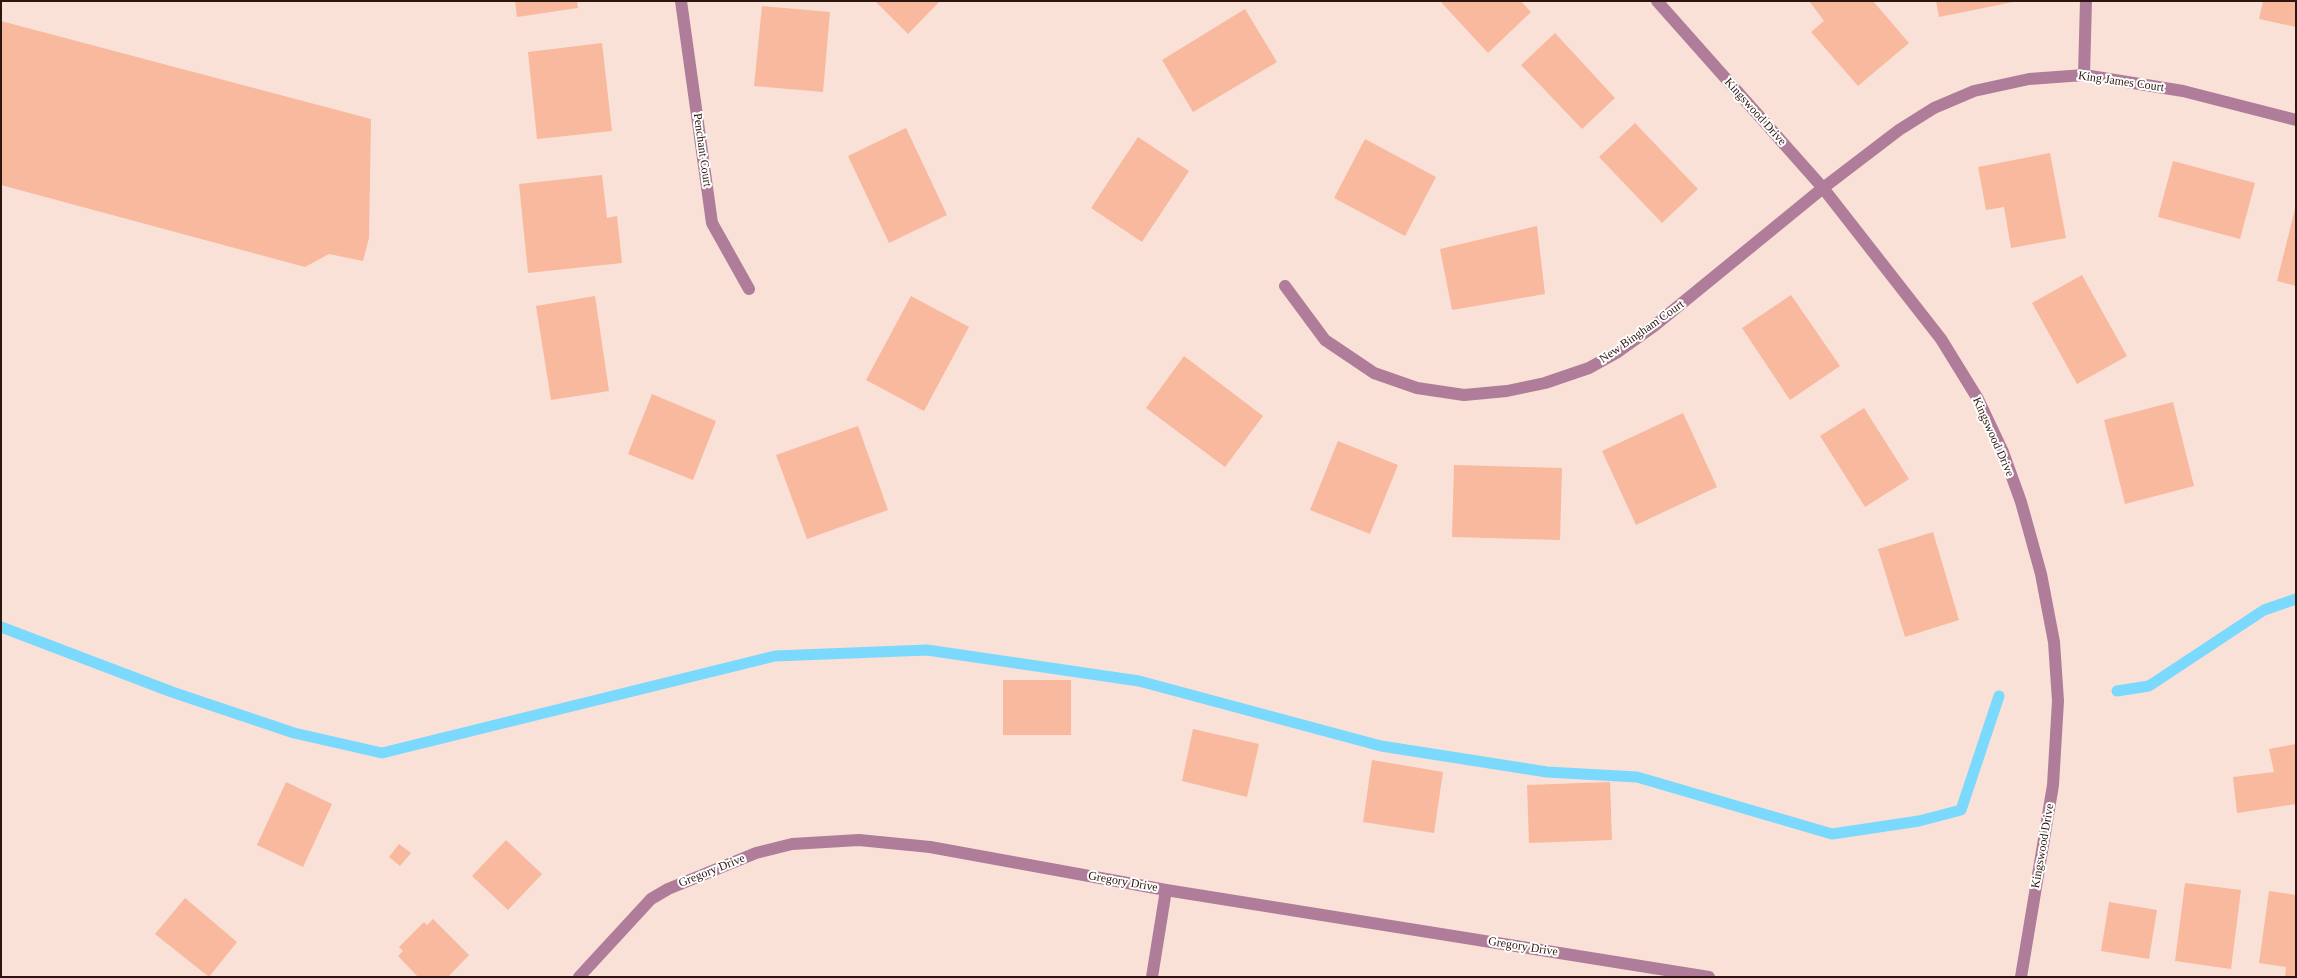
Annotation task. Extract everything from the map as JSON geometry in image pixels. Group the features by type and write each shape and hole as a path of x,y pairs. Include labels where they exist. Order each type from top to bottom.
{"street":[{"name":"Penchant Court","path":"681,1 712,223 749,290"},
{"name":"Kingswood Drive","path":"1657,1 1823,188 1941,339 1978,399 2003,452 2018,494 2041,574 2054,642 2058,701 2053,786 2021,977"},
{"path":"2084,75 2086,1"},
{"name":"King James Court","path":"1823,188 1900,130 1934,108 1974,91 2029,79 2084,75 2183,91 2296,120"},
{"name":"New Bingham Court","path":"1285,286 1325,340 1374,374 1417,388 1464,395 1506,391 1545,383 1589,368 1616,353 1654,326 1823,188"},
{"name":"Gregory Drive","path":"579,977 651,899 689,879 756,853 792,844 859,840 930,847 1166,890 1709,977"},
{"path":"1152,977 1166,890"}],"building":[{"path":"515,1 577,1 578,8 517,17"},
{"path":"875,1 940,1 908,34"},
{"path":"1440,1 1521,1 1531,12 1488,53"},
{"path":"1809,1 1873,1 1909,43 1858,86 1811,32 1824,21"},
{"path":"1936,1 2013,1 2013,2 1939,17"},
{"path":"2263,1 2296,1 2296,27 2259,19"},
{"path":"762,6 830,12 823,92 754,86"},
{"path":"1245,9 1277,62 1193,112 1162,60"},
{"path":"1,21 371,119 369,238 363,261 329,254 305,267 1,185"},
{"path":"1555,33 1615,98 1582,129 1521,65"},
{"path":"602,43 612,131 537,139 528,52"},
{"path":"1635,123 1698,189 1662,223 1599,157"},
{"path":"906,128 947,215 889,243 848,156"},
{"path":"1138,137 1189,171 1142,242 1091,208"},
{"path":"1365,139 1436,177 1405,236 1334,198"},
{"path":"2050,153 2066,238 2011,248 2004,207 1986,210 1978,167"},
{"path":"2173,161 2255,183 2240,239 2158,217"},
{"path":"602,175 607,218 617,216 622,263 528,273 519,184"},
{"path":"2296,205 2296,286 2277,281"},
{"path":"1537,226 1545,294 1452,310 1440,249"},
{"path":"2082,275 2127,356 2077,384 2032,303"},
{"path":"1791,295 1840,366 1790,400 1742,328"},
{"path":"595,296 609,391 551,400 536,306"},
{"path":"911,296 969,327 924,411 866,380"},
{"path":"1184,356 1263,416 1225,467 1146,408"},
{"path":"652,394 716,421 693,480 628,454"},
{"path":"2173,402 2194,486 2125,504 2104,420"},
{"path":"1864,408 1909,479 1865,507 1820,436"},
{"path":"1683,413 1717,487 1636,525 1602,451"},
{"path":"858,426 888,510 807,539 776,455"},
{"path":"1338,441 1398,465 1370,534 1310,510"},
{"path":"1454,465 1562,468 1560,540 1452,537"},
{"path":"1933,532 1959,620 1905,637 1878,549"},
{"path":"1003,680 1071,680 1071,735 1003,735"},
{"path":"1193,729 1259,744 1247,797 1182,781"},
{"path":"2296,744 2296,804 2237,813 2233,777 2274,772 2269,749"},
{"path":"1372,760 1443,772 1434,833 1363,822"},
{"path":"286,782 332,804 303,867 257,845"},
{"path":"1610,782 1612,840 1529,843 1527,785"},
{"path":"506,840 542,874 508,910 472,876"},
{"path":"399,844 411,853 400,866 389,857"},
{"path":"2185,883 2241,890 2231,969 2175,961"},
{"path":"2269,891 2296,895 2296,977 2285,977 2286,967 2259,963"},
{"path":"185,898 237,942 209,977 155,934"},
{"path":"2109,902 2157,910 2149,959 2101,951"},
{"path":"433,919 469,955 448,977 418,977 398,956 403,951 399,947 424,922 427,925"}],"waterway":[{"path":"2117,691 2149,686 2264,610 2296,599"},
{"path":"1,627 172,692 294,733 382,753 775,656 927,650 1139,681 1381,746 1547,772 1637,777 1832,834 1919,821 1961,810 1999,696"}]}
